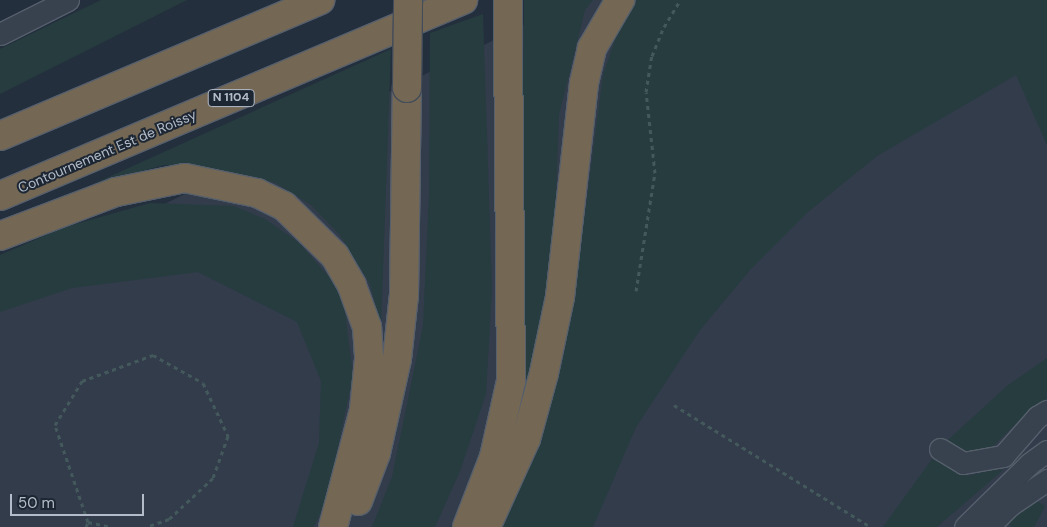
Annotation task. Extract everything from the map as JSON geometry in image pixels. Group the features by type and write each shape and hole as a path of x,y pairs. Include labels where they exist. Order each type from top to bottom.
{"highway":[{"path":"0,136 320,0"},
{"path":"349,527 376,453 397,358 404,295 408,0"},
{"name":"Contournement Est de Roissy","path":"0,196 463,0"},
{"path":"467,527 494,457 511,382 508,0"},
{"path":"486,527 526,439 544,373 560,297 584,83 592,48 620,0"},
{"path":"0,236 116,192 186,178 257,193 284,206 335,256 352,286 367,327 369,360 364,410 333,527"}],"street":[{"path":"0,34 68,0"},
{"path":"940,449 964,463 1003,456 1037,417 1047,411"},
{"path":"965,527 1017,479 1029,464 1047,451"},
{"path":"1017,479 1047,464"},
{"path":"988,527 1010,505 1045,485"}],"path":[{"path":"636,291 654,173 646,92 652,56 664,27 680,0"},
{"path":"86,527 88,522 55,425 82,381 153,355 203,383 228,436 213,478 169,519 146,527"},
{"path":"674,405 871,527"},
{"path":"88,522 111,527"}],"shaded area":[{"path":"574,0 1047,0 1047,527 0,527 0,286"}],"green space":[{"path":"101,0 187,0 0,94 0,49"},
{"path":"524,0 593,0 585,10 559,115 553,273 541,333 510,453 522,181"},
{"path":"637,0 1047,0 1047,145 1016,75 877,156 808,212 750,270 700,330 636,427 593,527 502,527 538,441 556,385 581,244 603,75 618,31"},
{"path":"483,14 492,289 486,394 460,471 435,527 372,527 392,477 423,326 429,196 430,33"},
{"path":"391,49 381,326 370,284 340,235 311,205 276,183 212,168 164,165 91,185"},
{"path":"150,203 234,206 265,219 298,242 330,278 344,304 353,375 327,498 314,527 293,527 319,443 321,381 297,322 198,272 72,288 0,312 0,255 65,227"},
{"path":"1047,358 1047,399 1033,407 990,449 971,457 956,451 948,440 1007,386"},
{"path":"932,459 968,476 996,469 1003,470 937,527 883,527"},
{"path":"1033,499 1045,506 1034,527 1011,527 1007,519"}]}
